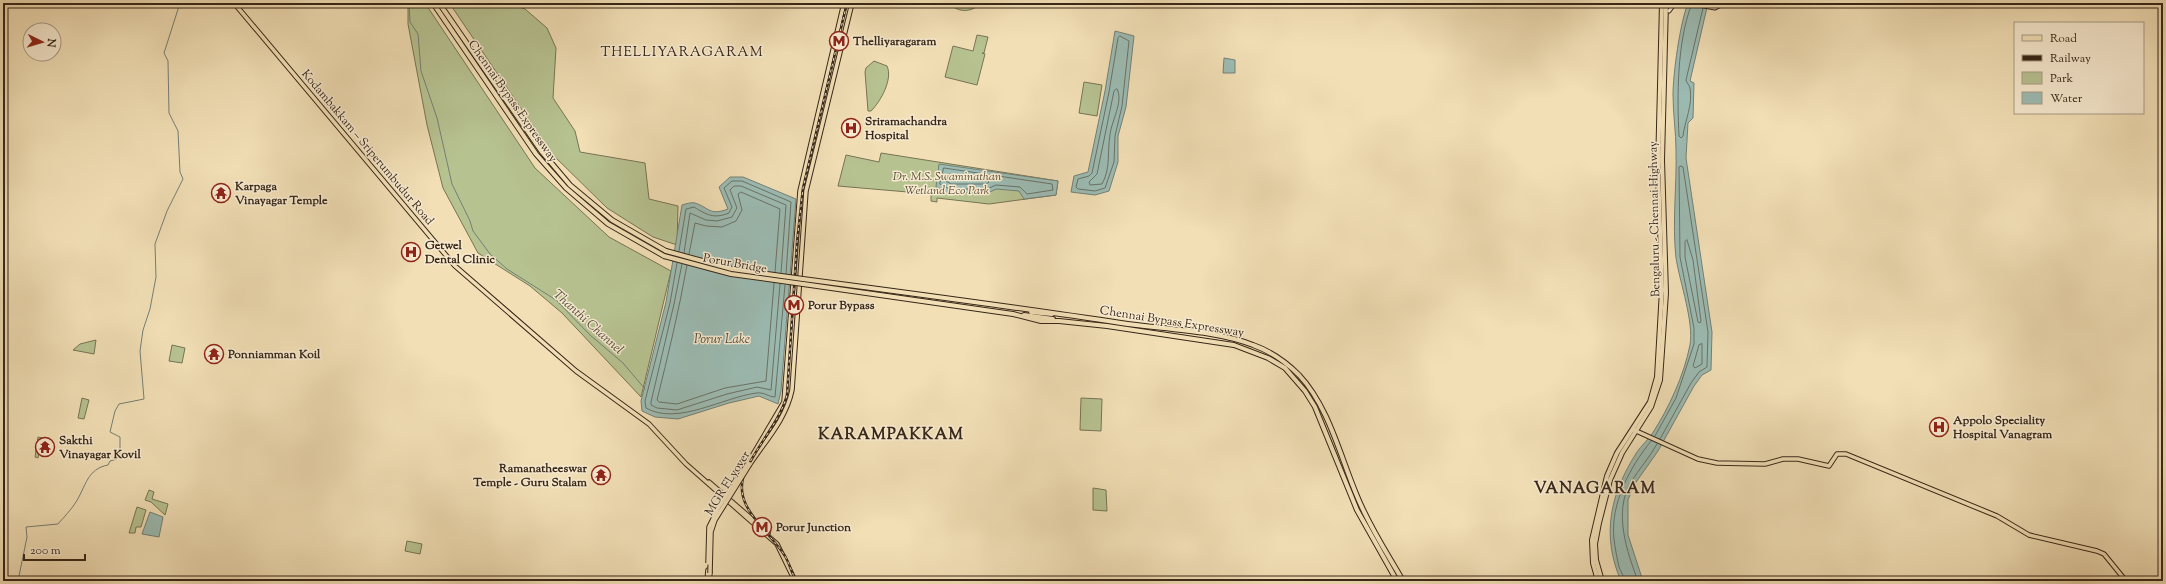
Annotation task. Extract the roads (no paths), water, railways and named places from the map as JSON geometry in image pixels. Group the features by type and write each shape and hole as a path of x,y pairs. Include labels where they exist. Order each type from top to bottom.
{"highway":[{"name":"Chennai Bypass Expressway","path":"433,3 536,154 566,188 608,224 664,256"},
{"name":"Chennai Bypass Expressway","path":"439,3 542,152 570,185 612,220 666,251"},
{"name":"Bengaluru - Chennai Highway","path":"1635,429 1650,402 1656,378 1662,290 1659,115 1662,3"},
{"name":"Bengaluru - Chennai Highway","path":"1635,429 1654,403 1660,380 1666,293 1662,160 1666,3"},
{"path":"1656,123 1659,115"},
{"path":"1656,132 1659,138"},
{"path":"1662,160 1666,167"},
{"path":"1663,192 1666,183"},
{"name":"Porur Bridge","path":"666,251 732,269 803,281"},
{"name":"Porur Bridge","path":"664,256 731,274 803,281"},
{"path":"803,281 1015,308 1014,314 803,281"},
{"name":"Chennai Bypass Expressway","path":"1015,308 1060,313 1235,339 1270,353 1287,364 1310,388 1325,417 1357,497 1403,581"},
{"path":"1059,321 1058,317 1060,313"},
{"name":"Chennai Bypass Expressway","path":"1014,314 1202,339 1234,345 1268,358 1284,368 1309,396 1323,425 1357,510 1397,581"},
{"path":"1598,581 1591,555 1593,530 1610,470 1635,429"},
{"path":"1602,581 1595,549 1599,523 1616,466 1635,429"}],"main road":[{"name":"Kodambakkam – Sriperumbudur Road","path":"235,3 455,266 576,371 651,423 686,461 777,544 796,581"},
{"path":"769,431 784,402 800,191 844,3"},
{"name":"MGR FLyover","path":"709,580 708,536 711,523 769,431 775,428 786,411 792,390 806,191 852,3"},
{"path":"1669,11 1675,3"},
{"path":"1688,3 1710,7 1718,7 1725,3"},
{"path":"1756,3 1765,5 1766,3"},
{"path":"1635,429 1644,435 1698,460 1717,463 1765,464 1783,459 1798,459 1829,466 1840,452 1997,516 2029,535 2092,548 2104,554 2126,581"},
{"path":"733,482 739,486"}],"water":[{"path":"1688,3 1708,3 1690,81 1694,83 1693,118 1688,123 1686,158 1712,332 1711,370 1702,375 1694,386 1658,451 1634,485 1628,500 1628,535 1643,581 1621,581 1611,547 1611,515 1615,499 1620,483 1637,452 1652,434 1670,402 1684,368 1690,345 1690,325 1676,258 1675,245 1676,150 1673,95 1674,75 1682,23"},
{"path":"1115,31 1134,36 1126,107 1118,136 1118,162 1109,191 1095,195 1071,192 1074,176 1088,172 1105,91"},
{"path":"1224,58 1235,60 1235,73 1223,73"},
{"path":"939,164 1058,181 1056,195 1024,199 1019,191 996,189 988,193 948,193 936,187"},
{"name":"Porur Lake","path":"730,177 743,177 796,199 781,391 778,404 759,396 729,403 678,419 655,417 642,411 641,401 666,302 682,205 695,203 717,212 728,209 719,187"},
{"path":"150,512 163,517 159,537 142,534"}],"waterway":[{"path":"18,581 27,537 26,527 58,524 70,511 91,474 101,467 108,465 110,461 117,459 120,453 120,437 110,432 115,411 119,404 144,399 140,351 143,330 150,309 156,277 155,244 167,211 183,179 180,172 178,131 169,113 168,61 164,53 180,3"},
{"name":"Thanthi Channel","path":"409,3 410,22 418,34 421,71 437,118 452,184 470,221 473,231 490,254 507,269 556,300 590,335 623,363 645,389"}],"railway":[{"path":"796,581 785,556 746,505 742,483 751,460 779,415 787,395 797,242 803,188 847,3"}],"place":[{"name":"Thelliyaragaram","path":"839,41"},
{"name":"Sriramachandra Hospital","path":"851,128"},
{"name":"Karpaga Vinayagar Temple","path":"221,193"},
{"name":"Getwel Dental Clinic","path":"411,252"},
{"name":"Porur Bypass","path":"794,305"},
{"name":"Ponniamman Koil","path":"214,354"},
{"name":"Appolo Speciality Hospital Vanagram","path":"1939,427"},
{"name":"Sakthi Vinayagar Kovil","path":"45,447"},
{"name":"Ramanatheeswar Temple - Guru Stalam","path":"601,475"},
{"name":"Porur Junction","path":"762,527"}],"district":[{"name":"THELLIYARAGARAM","path":"682,51"},
{"name":"KARAMPAKKAM","path":"891,433"},
{"name":"VANAGARAM","path":"1595,487"}],"park label":[{"name":"Dr. M.S. Swaminathan Wetland Eco Park","path":"947,183"}]}
